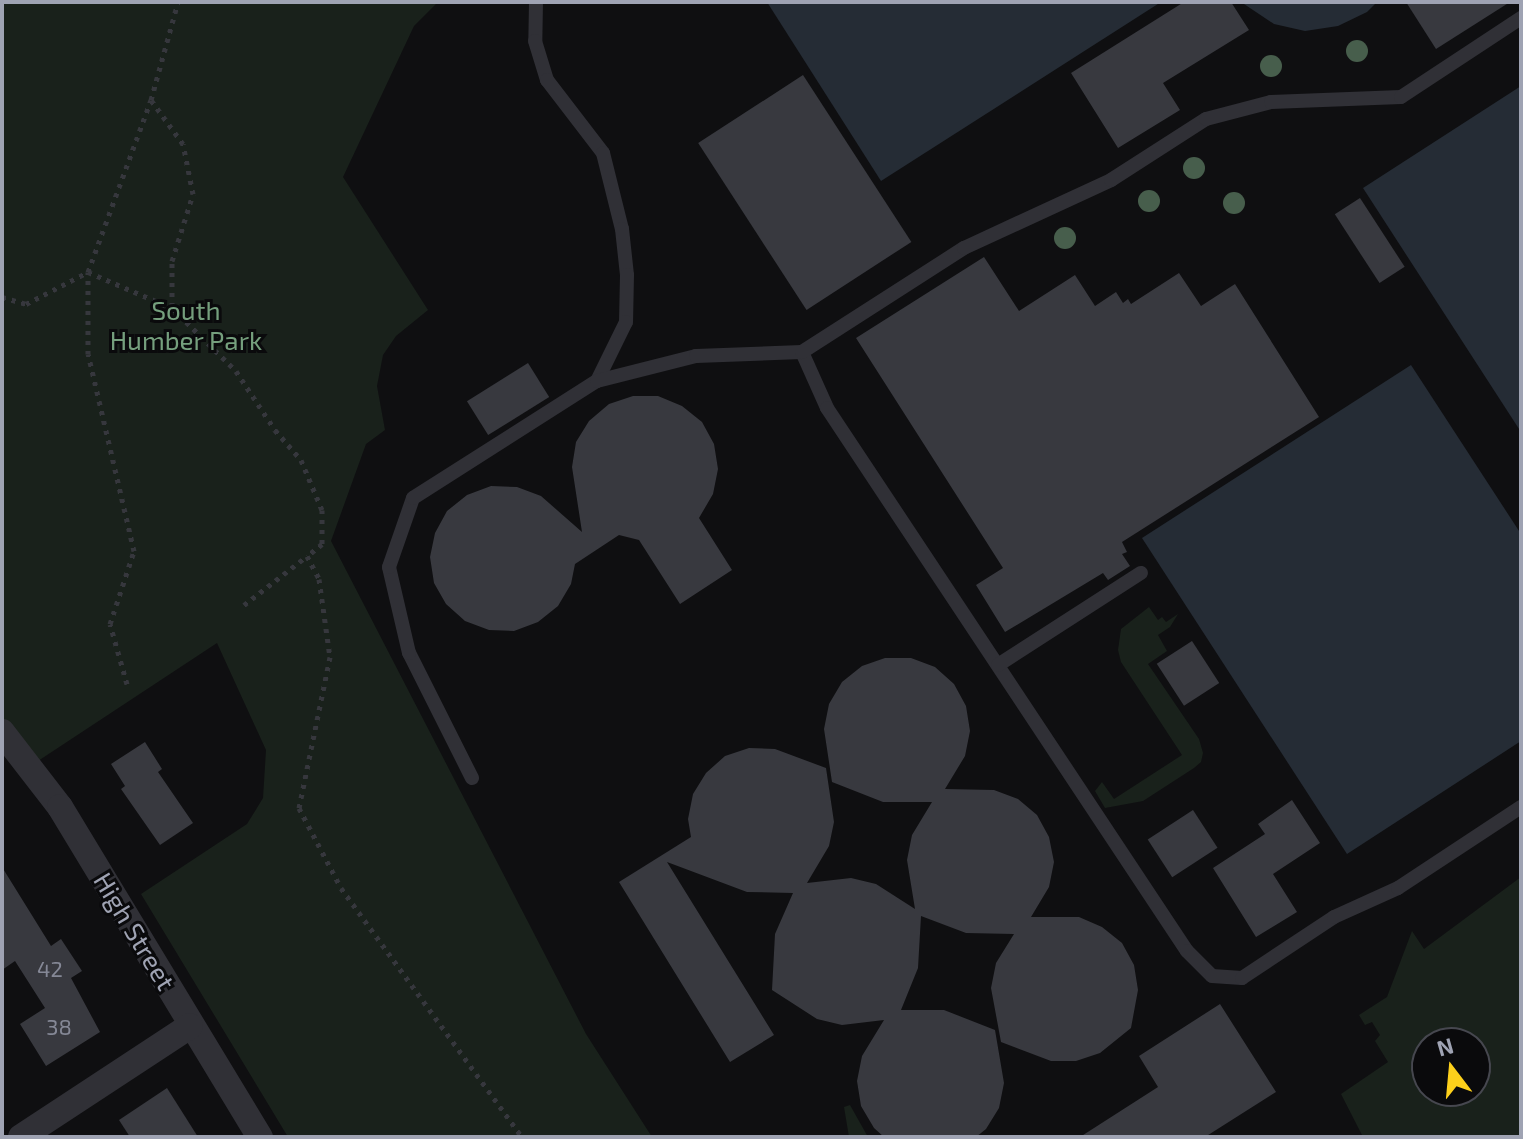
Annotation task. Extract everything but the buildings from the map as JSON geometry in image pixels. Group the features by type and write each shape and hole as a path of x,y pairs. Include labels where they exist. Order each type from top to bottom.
{"street":[{"name":"High Street","path":"2,732 60,807 260,1137"},
{"path":"21,1137 190,1026"}],"lane":[{"path":"536,2 533,13 535,41 547,80 603,153 622,229 627,275 626,322 597,381"},
{"path":"472,778 409,653 389,567 413,498 597,381 696,356 802,352 964,248 1111,180 1206,119 1271,102 1400,97 1521,18"},
{"path":"802,352 827,408 1187,951 1212,976 1242,978 1334,917 1398,888 1521,807"},
{"path":"998,665 1141,573"}],"path":[{"path":"127,684 110,624 134,551 88,354 88,272 151,100 178,2"},
{"path":"151,100 183,144 193,194 172,261 172,308"},
{"path":"2,297 26,304 88,272"},
{"path":"88,272 172,308 236,371 275,430 301,460 322,510 322,544 244,605"},
{"path":"307,556 319,579 330,657 299,808 341,888 522,1137"}],"green space":[{"name":"South Humber Park","path":"2,2 438,2 414,26 343,177 428,310 396,336 383,355 377,386 385,430 366,444 331,541 586,1034 652,1137 288,1137 141,894 247,824 263,798 266,750 217,643 38,761 2,717"},
{"path":"1149,607 1158,620 1162,617 1166,622 1178,614 1170,627 1158,635 1167,651 1148,664 1199,739 1203,753 1201,762 1194,768 1143,801 1105,808 1095,791 1102,782 1114,799 1182,755 1121,662 1118,650 1121,629"},
{"path":"1521,877 1521,1137 1363,1137 1341,1094 1388,1062 1375,1041 1380,1035 1372,1022 1365,1025 1359,1015 1387,997 1412,931 1424,949"},
{"path":"850,1105 868,1137 849,1137 844,1107"}],"shaded area":[{"path":"767,2 1161,2 881,181"},
{"path":"1241,2 1377,2 1367,12 1338,26 1305,31 1274,24"},
{"path":"1521,86 1521,432 1363,188"},
{"path":"1411,365 1521,534 1521,741 1347,854 1142,538"}]}
